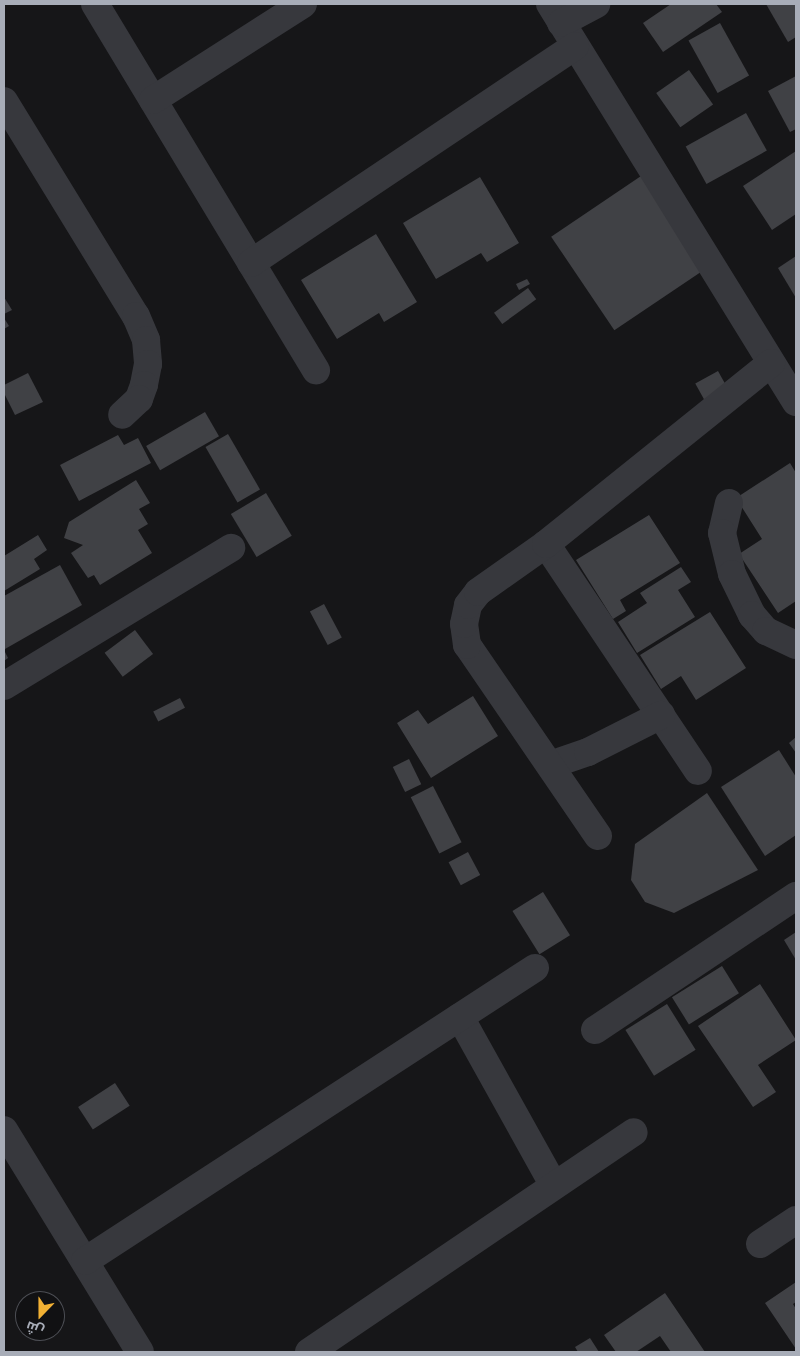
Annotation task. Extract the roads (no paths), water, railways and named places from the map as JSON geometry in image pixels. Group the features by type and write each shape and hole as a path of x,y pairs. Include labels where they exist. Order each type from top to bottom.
{"street":[{"path":"94,4 316,370"},
{"path":"153,100 303,4"},
{"path":"596,4 555,13 796,402"},
{"path":"251,263 575,46"},
{"path":"4,100 136,316 146,340 148,364 144,385 139,399 122,415"},
{"path":"598,836 467,645 464,624 468,605 478,592 546,544 771,363"},
{"path":"729,503 722,533 732,574 752,615 766,631 796,645"},
{"path":"546,544 698,771"},
{"path":"4,686 231,548"},
{"path":"550,765 588,752 661,715"},
{"path":"596,1030 796,896"},
{"path":"84,1261 535,968"},
{"path":"460,1017 554,1186"},
{"path":"4,1130 140,1352"},
{"path":"309,1352 634,1132"},
{"path":"760,1244 796,1220"}]}
